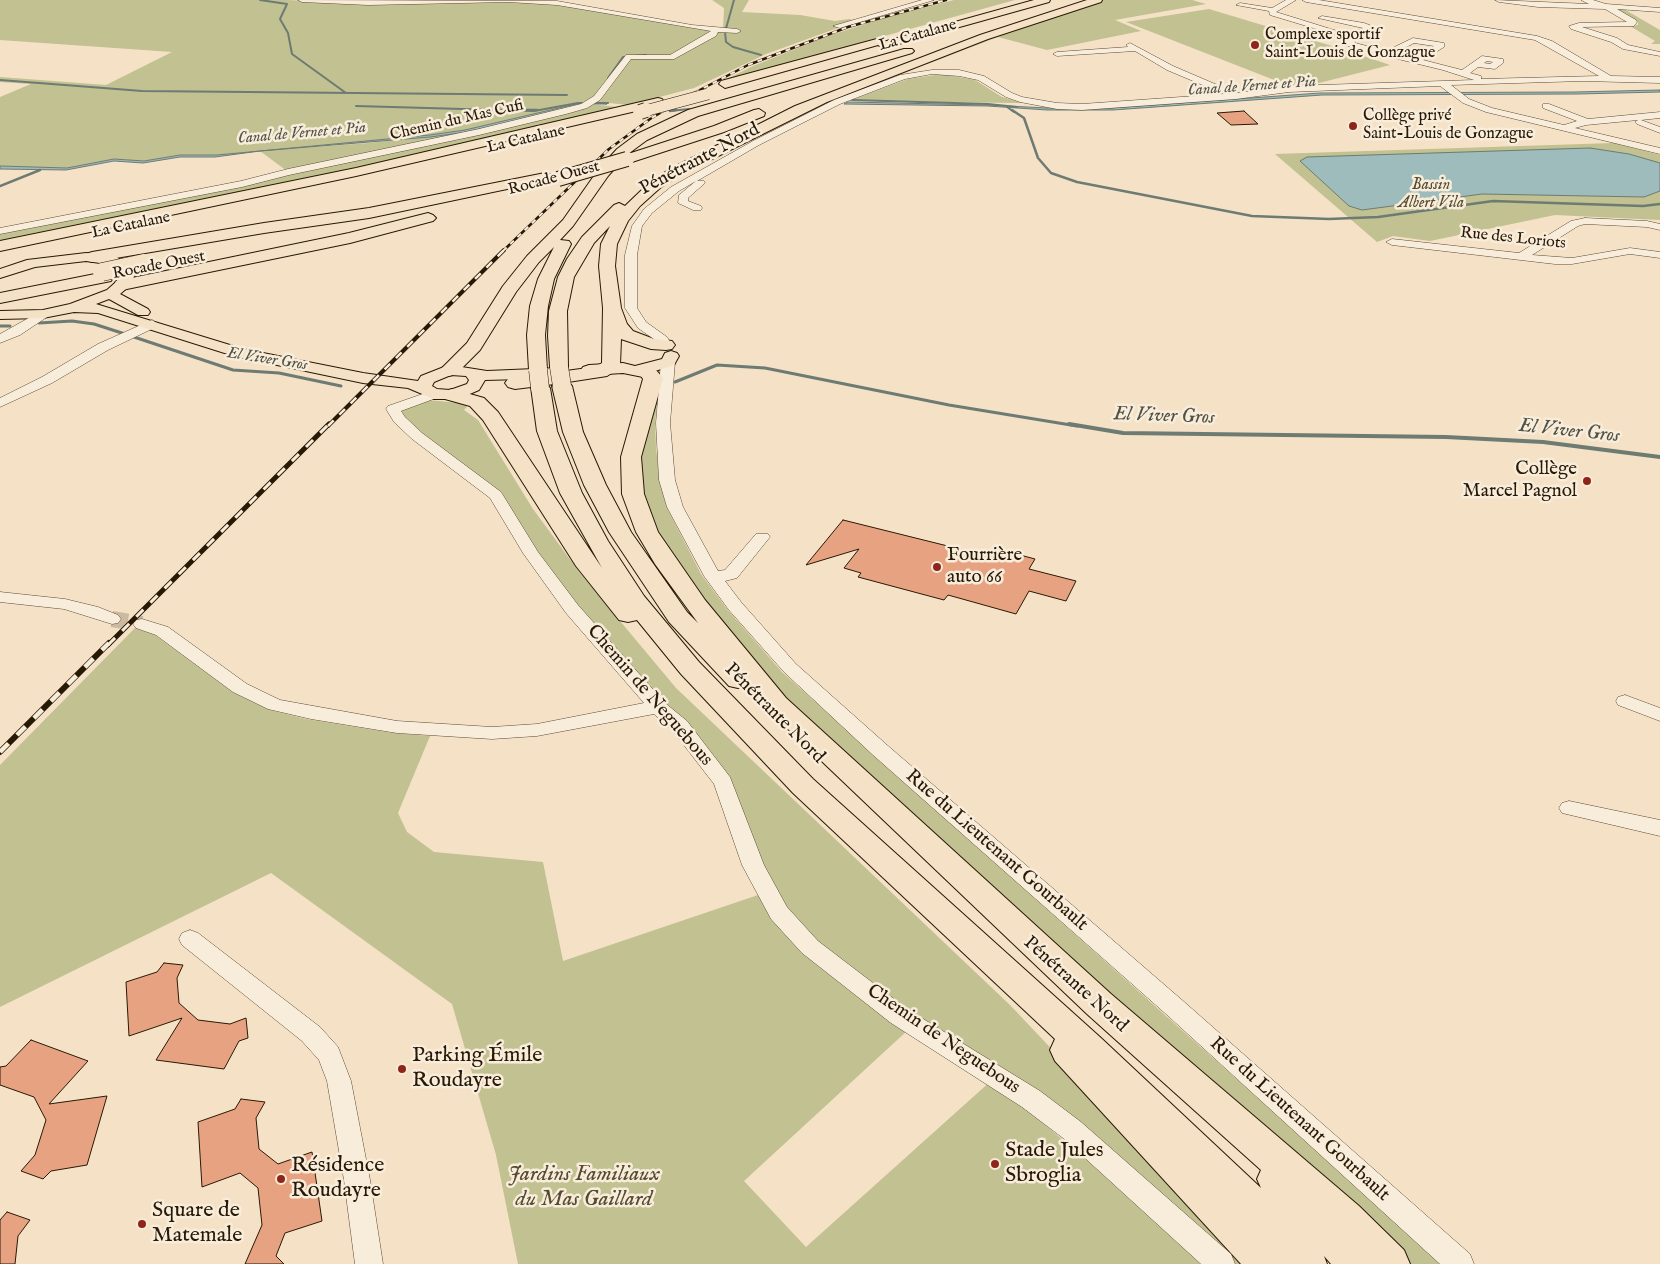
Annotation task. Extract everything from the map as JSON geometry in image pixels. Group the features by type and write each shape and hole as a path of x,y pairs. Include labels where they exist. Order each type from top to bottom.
{"highway":[{"name":"La Catalane","path":"4,250 376,168 658,102 1029,0"},
{"path":"448,370 474,346 515,283 533,260 568,223 603,174 625,158 642,137 693,113 1044,6 1080,0"},
{"path":"515,383 600,372 609,368 611,365 612,308 607,266 609,244 621,220 635,203 655,185 780,106 891,66 1092,0"},
{"path":"625,158 705,129 780,106 1097,0"},
{"name":"La Catalane","path":"4,250 372,175 640,112 1044,6"},
{"path":"117,289 350,238 724,130 780,106 1044,6"},
{"name":"Pénétrante Nord","path":"780,106 627,200 602,224 575,259 566,277 558,311 557,336 550,378 547,431 571,493 597,541 634,600 690,668 803,786 1089,1049 1276,1228 1307,1264"},
{"name":"Pénétrante Nord","path":"625,158 558,250 546,279 539,306 536,335 550,378 595,484 620,532 678,617 784,728 1099,1004 1290,1193 1358,1264"},
{"path":"92,257 245,231 369,214 557,177"},
{"name":"Rocade Ouest","path":"0,292 146,266 427,211 557,177"},
{"name":"Rocade Ouest","path":"7,314 103,274"},
{"path":"612,308 619,326 627,335 651,344 654,362 653,378 631,457 634,494 647,532 696,605 777,704 1099,1004 1345,1219 1390,1264"},
{"path":"435,392 477,402 491,416 588,566 687,682 803,786"},
{"path":"883,860 1100,1083 1268,1264"}],"main road":[{"path":"0,263 32,263 92,257 111,260 124,266 128,275 117,289 74,308 43,314 7,314"},
{"path":"0,274 32,263"},
{"path":"117,289 117,299 146,314 259,351 381,374 435,392 586,377 654,362"},
{"path":"74,308 99,309 240,353 353,376 411,384 435,392 477,384 476,376 472,373"},
{"path":"435,392 448,370 487,376 504,376 609,368 654,362"}],"street":[{"path":"302,0 368,3 506,0"},
{"path":"511,0 575,6 715,30 737,31"},
{"path":"837,26 930,0"},
{"path":"1240,4 1274,10 1292,0"},
{"path":"1306,0 1393,10 1442,22 1544,40 1609,78"},
{"path":"1499,0 1538,5 1603,6 1660,10"},
{"path":"1585,0 1603,6 1633,22 1631,24 1579,25 1574,27 1614,40 1626,47 1660,54"},
{"path":"1637,0 1660,2"},
{"path":"1274,10 1273,13 1278,16 1346,35 1350,38 1351,44 1416,60 1468,77 1489,81 1609,78 1660,80"},
{"path":"1442,22 1454,15"},
{"path":"1319,18 1364,25 1369,28 1350,38"},
{"path":"1492,30 1502,24"},
{"name":"Chemin du Mas Cufi","path":"0,232 242,184 288,172 479,132 589,103 606,88 629,57 641,55 664,57 679,54 713,34 715,30"},
{"path":"1387,54 1412,40 1441,46 1416,60"},
{"path":"1058,54 1133,47 1170,68 1236,96"},
{"path":"654,362 663,340 642,325 631,308 630,255 637,226 648,211 660,200 715,166 810,115 860,93 912,74 932,72 959,73 981,78 1014,97 1035,103 1082,107 1236,96 1289,89 1442,83 1468,77 1477,64"},
{"path":"1442,83 1476,106 1489,110 1660,150"},
{"path":"1546,106 1596,126"},
{"path":"1627,110 1660,130"},
{"path":"1566,128 1642,120 1660,115"},
{"path":"1566,128 1586,122 1660,120"},
{"path":"697,208 683,203 683,197 701,182 722,174 728,169 715,166"},
{"path":"1521,257 1576,223 1584,221 1647,224 1660,227"},
{"name":"Rue des Loriots","path":"1392,242 1572,261 1630,251 1660,255"},
{"path":"0,339 16,332 7,314"},
{"path":"0,403 47,380 103,347 152,324"},
{"name":"Rue du Lieutenant Gourbault","path":"654,362 663,423 667,480 675,507 715,579 735,606 790,668 880,750 1174,1007 1460,1264"},
{"name":"Chemin de Neguebous","path":"435,392 393,409 399,419 417,436 496,495 531,553 572,609 658,707 680,726 723,782 753,865 779,913 810,947 899,1016 1038,1104 1072,1130 1221,1264"},
{"path":"715,579 731,574 762,537"},
{"path":"0,597 65,604 92,611 112,619"},
{"path":"142,624 162,631 240,688 276,705 311,713 397,727 492,733 537,730 658,707"},
{"path":"1625,701 1660,714"},
{"path":"1569,808 1660,828"},
{"path":"190,939 311,1034 329,1054 339,1081 358,1180 369,1264"}],"green space":[{"path":"0,0 287,0 367,4 531,2 573,7 713,31 723,30 724,8 712,0 749,0 742,12 800,15 835,21 849,19 857,21 766,54 694,88 629,105 589,101 465,130 430,135 217,155 180,155 144,161 114,159 67,168 37,169 0,166 0,97 31,84 0,82 0,77 106,85 172,52 0,40"},
{"path":"954,0 1015,0 725,80 753,66 828,36 881,19"},
{"path":"1103,0 1192,0 1206,4 1115,20 1141,31 1047,50 998,37 927,64 922,63 994,36"},
{"path":"1622,8 1660,30 1660,44 1651,44 1655,41 1630,26 1638,25 1638,22 1615,9"},
{"name":"Complexe sportif Saint-Louis de Gonzague","path":"1209,9 1390,65 1319,83 1301,86 1287,85 1126,22"},
{"path":"942,74 975,80 1002,97 1023,103 849,101 908,79"},
{"path":"589,104 618,107 352,169 0,241 0,233 244,185"},
{"path":"467,132 287,171 260,151 369,143"},
{"name":"Bassin Albert Vila","path":"1614,143 1660,155 1660,220 1555,215 1430,241 1393,236 1377,242 1275,154"},
{"path":"658,392 655,423 656,448 660,481 667,508 701,574 727,609 782,672 1443,1264 1411,1264 1356,1209 1110,996 787,699 706,602 657,530 643,493 641,456"},
{"path":"428,400 469,404 464,410 478,420 533,509 580,573 676,688 1010,1005 1255,1264 1235,1264 1078,1124 905,1010 816,942 787,909 761,863 730,780 578,607 537,552 502,493 422,434 405,417 400,409"},
{"name":"Jardins Familiaux du Mas Gaillard","path":"135,628 155,635 233,692 270,710 306,719 393,733 430,736 398,813 407,832 434,852 543,862 563,961 761,894 908,1030 744,1181 806,1247 992,1080 1210,1264 518,1264 496,1155 452,1004 271,873 0,1007 0,765"}],"water":[{"name":"Canal de Vernet et Pia","path":"1660,90 1660,92 1577,94 1322,95 1113,110 844,104 848,102 1112,108 1320,93"},
{"name":"Canal de Vernet et Pia","path":"591,102 607,104 589,104 467,132 430,137 260,151 215,157 180,157 143,163 114,161 66,170 0,169 0,166 67,168 114,159 144,161 180,155 217,155 430,135 465,130"},
{"path":"1590,148 1629,154 1660,163 1660,191 1644,197 1482,194 1362,210 1349,206 1300,161 1307,157"}],"building":[{"path":"1244,111 1258,124 1231,125 1217,113"},
{"name":"Fourrière auto 66","path":"843,520 1000,559 1005,551 1035,559 1029,569 1076,581 1066,601 1029,591 1016,614 948,595 944,600 858,577 861,573 844,568 859,549 806,565"},
{"path":"164,963 183,965 177,978 179,1003 198,1020 230,1024 246,1018 248,1038 239,1041 224,1069 156,1060 182,1018 129,1036 126,982 157,972"},
{"path":"31,1040 88,1061 49,1104 107,1096 87,1165 51,1171 43,1179 21,1171 35,1155 46,1120 34,1097 0,1085 0,1067 6,1066"},
{"name":"Résidence Roudayre","path":"241,1099 265,1102 256,1118 259,1149 278,1164 312,1152 322,1221 285,1233 276,1256 284,1264 245,1264 262,1225 258,1188 240,1173 202,1187 198,1122 235,1109"},
{"path":"7,1212 30,1220 18,1236 15,1264 0,1264 0,1220"}],"waterway":[{"path":"260,0 287,4 280,19 288,33 292,54 346,93"},
{"path":"734,0 725,32 726,42 733,47 761,55"},
{"path":"608,78 623,57 646,55"},
{"path":"0,80 142,91 346,93"},
{"path":"346,93 567,95"},
{"name":"Canal de Vernet et Pia","path":"852,100 988,104 1017,107"},
{"path":"356,106 534,111 578,103 608,103"},
{"name":"Canal de Vernet et Pia","path":"1007,107 1014,112"},
{"name":"Canal de Vernet et Pia","path":"676,110 670,111 689,109"},
{"path":"512,110 537,110"},
{"path":"1012,110 1024,118 1038,158 1051,173 1077,182 1252,216 1329,219 1378,217 1493,201 1643,206 1660,204"},
{"name":"El Viver Gros","path":"0,186 40,170"},
{"name":"El Viver Gros","path":"39,323 72,321 94,324 125,334"},
{"name":"El Viver Gros","path":"0,326 10,326"},
{"name":"El Viver Gros","path":"134,337 233,370 279,373 341,386"},
{"name":"El Viver Gros","path":"675,382 717,365 765,368 949,405 1077,426"},
{"name":"El Viver Gros","path":"1069,424 1123,433 1446,437 1543,442 1660,457"}],"tunnel":[{"path":"112,619 142,624"}],"railway":[{"path":"503,251 609,149 650,119 694,93 748,65 848,27 946,0"},
{"path":"328,426 503,251"},
{"path":"108,645 329,424"},
{"path":"0,752 109,643"}],"place":[{"name":"Complexe sportif Saint-Louis de Gonzague","path":"1255,45"},
{"name":"Collège privé Saint-Louis de Gonzague","path":"1353,126"},
{"name":"Collège Marcel Pagnol","path":"1587,481"},
{"name":"Fourrière auto 66","path":"937,567"},
{"name":"Parking Émile Roudayre","path":"402,1069"},
{"name":"Stade Jules Sbroglia","path":"995,1164"},
{"name":"Résidence Roudayre","path":"281,1179"},
{"name":"Square de Matemale","path":"142,1224"}]}
